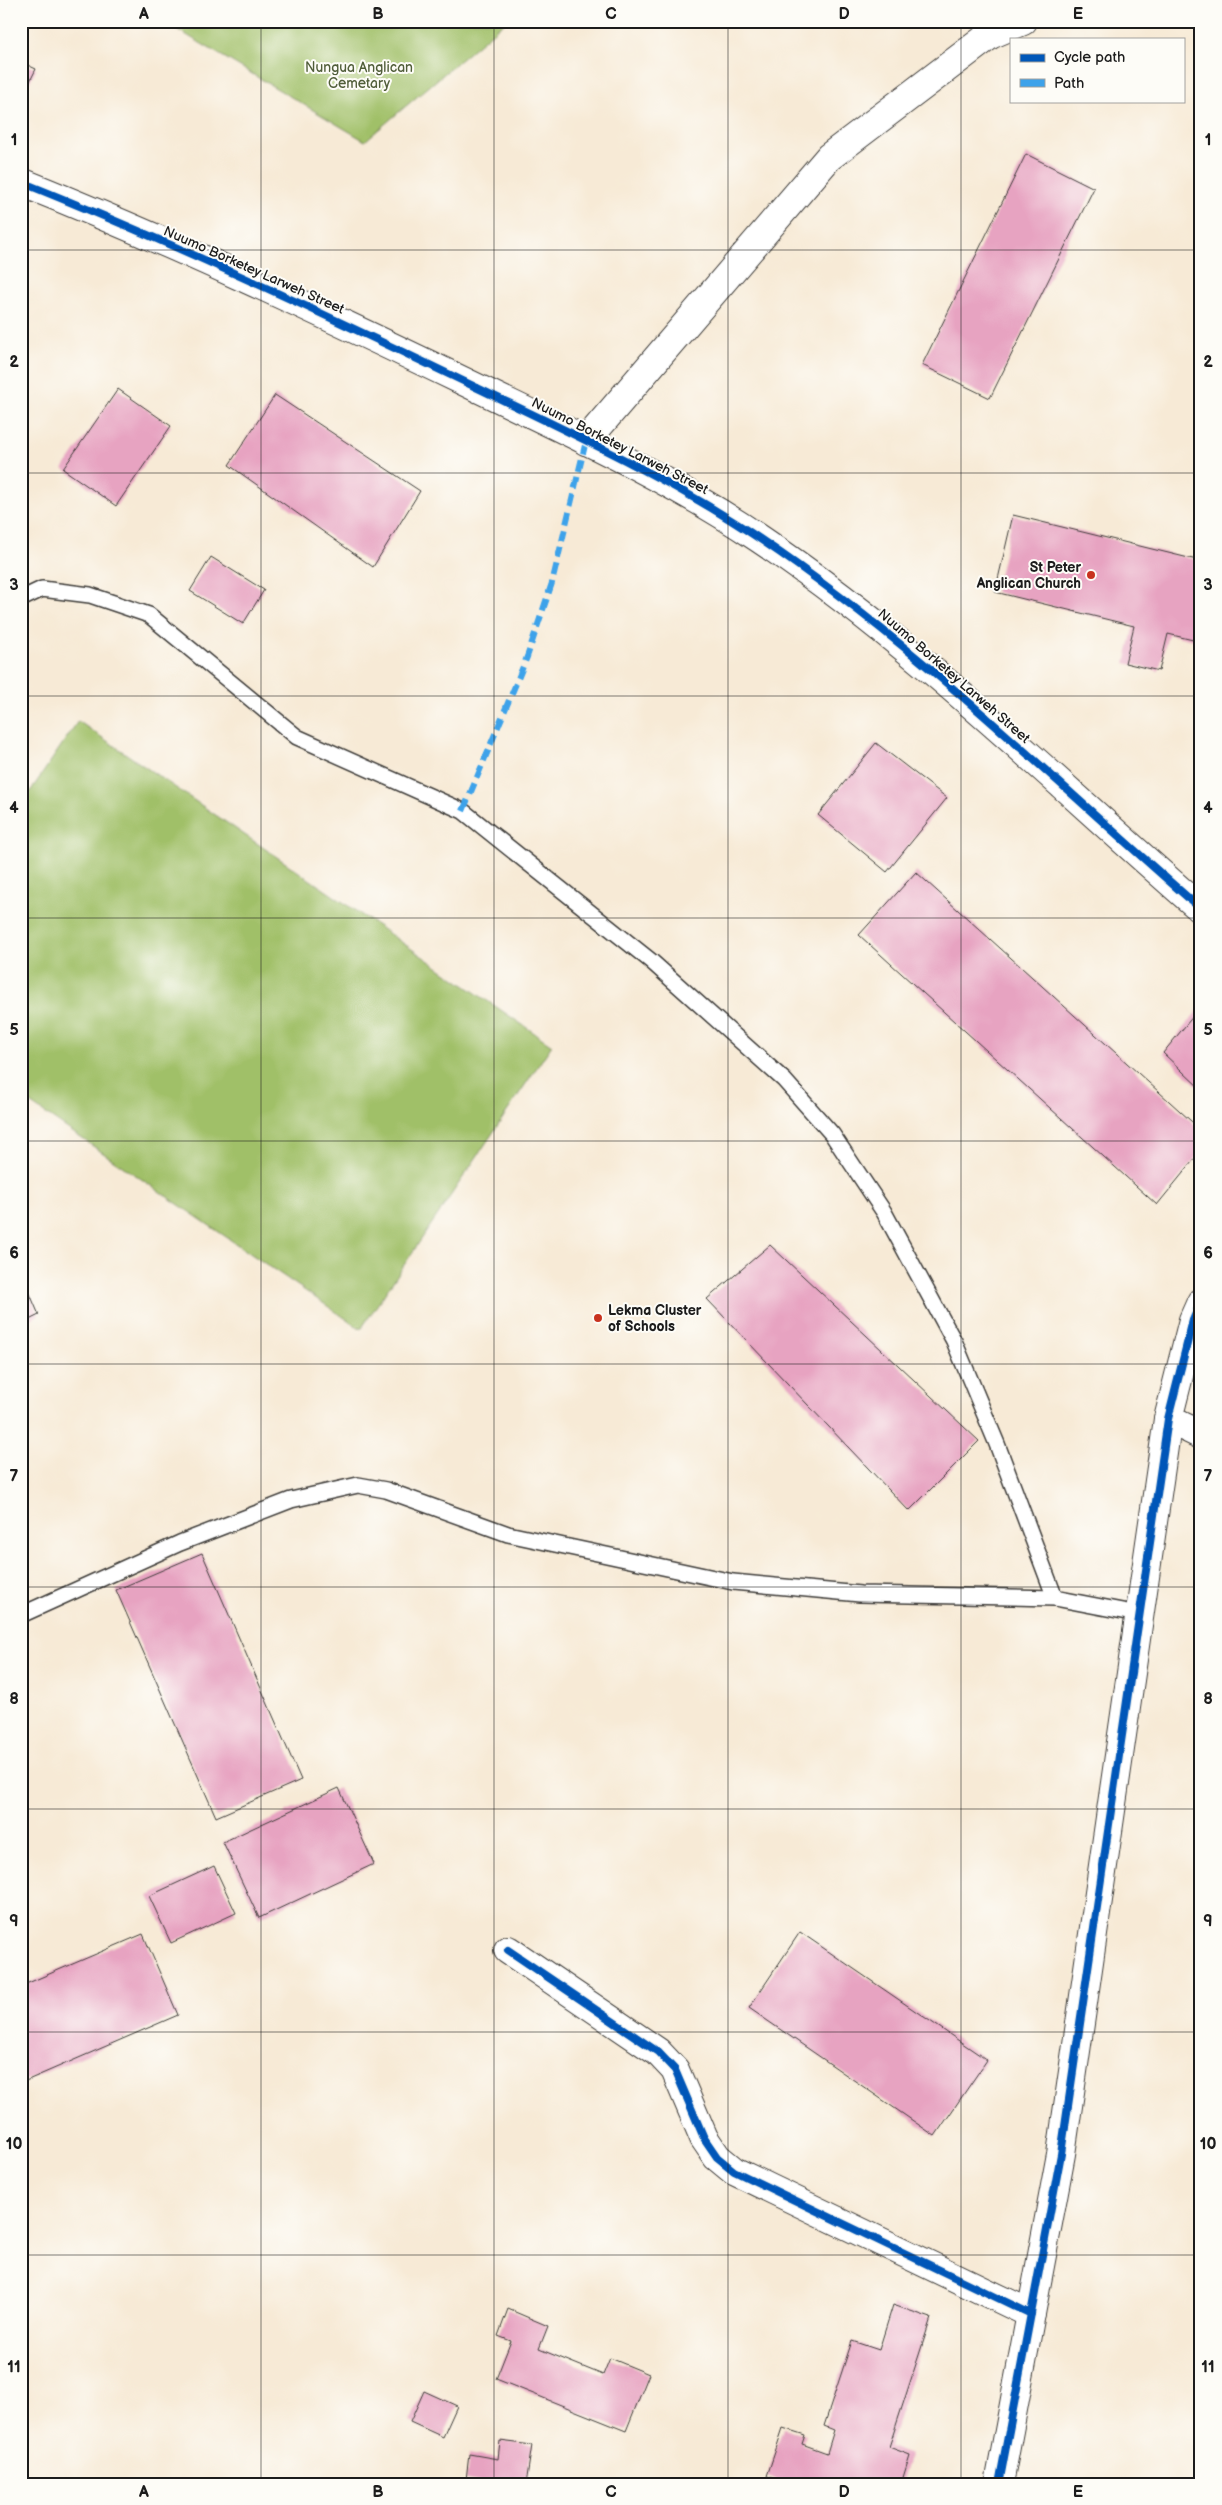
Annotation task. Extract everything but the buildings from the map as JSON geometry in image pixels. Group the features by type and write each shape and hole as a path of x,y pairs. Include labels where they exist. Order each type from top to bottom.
{"street":[{"path":"586,440 829,157 990,35 1023,21"},
{"name":"Nuumo Borketey Larweh Street","path":"21,182 331,318 586,440 675,486 759,538 850,603 943,681 1201,909"},
{"path":"999,2484 1061,2154 1138,1614 1168,1419 1193,1320 1201,1302"},
{"path":"1168,1419 1201,1435"},
{"path":"508,1950 658,2052 675,2070 704,2138 717,2157 734,2171 1031,2314"}],"lane":[{"path":"21,599 42,589 90,594 149,615 297,737 463,811 651,961 784,1080 832,1134 884,1212 954,1341 997,1444 1055,1598"},
{"path":"21,1615 180,1542 291,1500 358,1485 386,1490 508,1534 733,1582 860,1594 1055,1598 1138,1614"}],"green space":[{"name":"Nungua Anglican Cemetary","path":"163,21 506,21 365,141"},
{"path":"78,721 552,1045 361,1329 21,1097 21,805"}],"marked path":[{"path":"463,811 527,657 552,583 586,441"}],"cycle path":[{"path":"21,182 189,253 354,329 652,474 725,516 819,580 876,624 986,717 1201,909"},
{"path":"999,2484 1061,2154 1168,1419 1193,1320 1201,1302"},
{"path":"508,1950 658,2052 675,2070 704,2138 717,2157 734,2171 1031,2314"}],"place":[{"name":"St Peter Anglican Church","path":"1091,575"},
{"name":"Lekma Cluster of Schools","path":"598,1318"}]}
